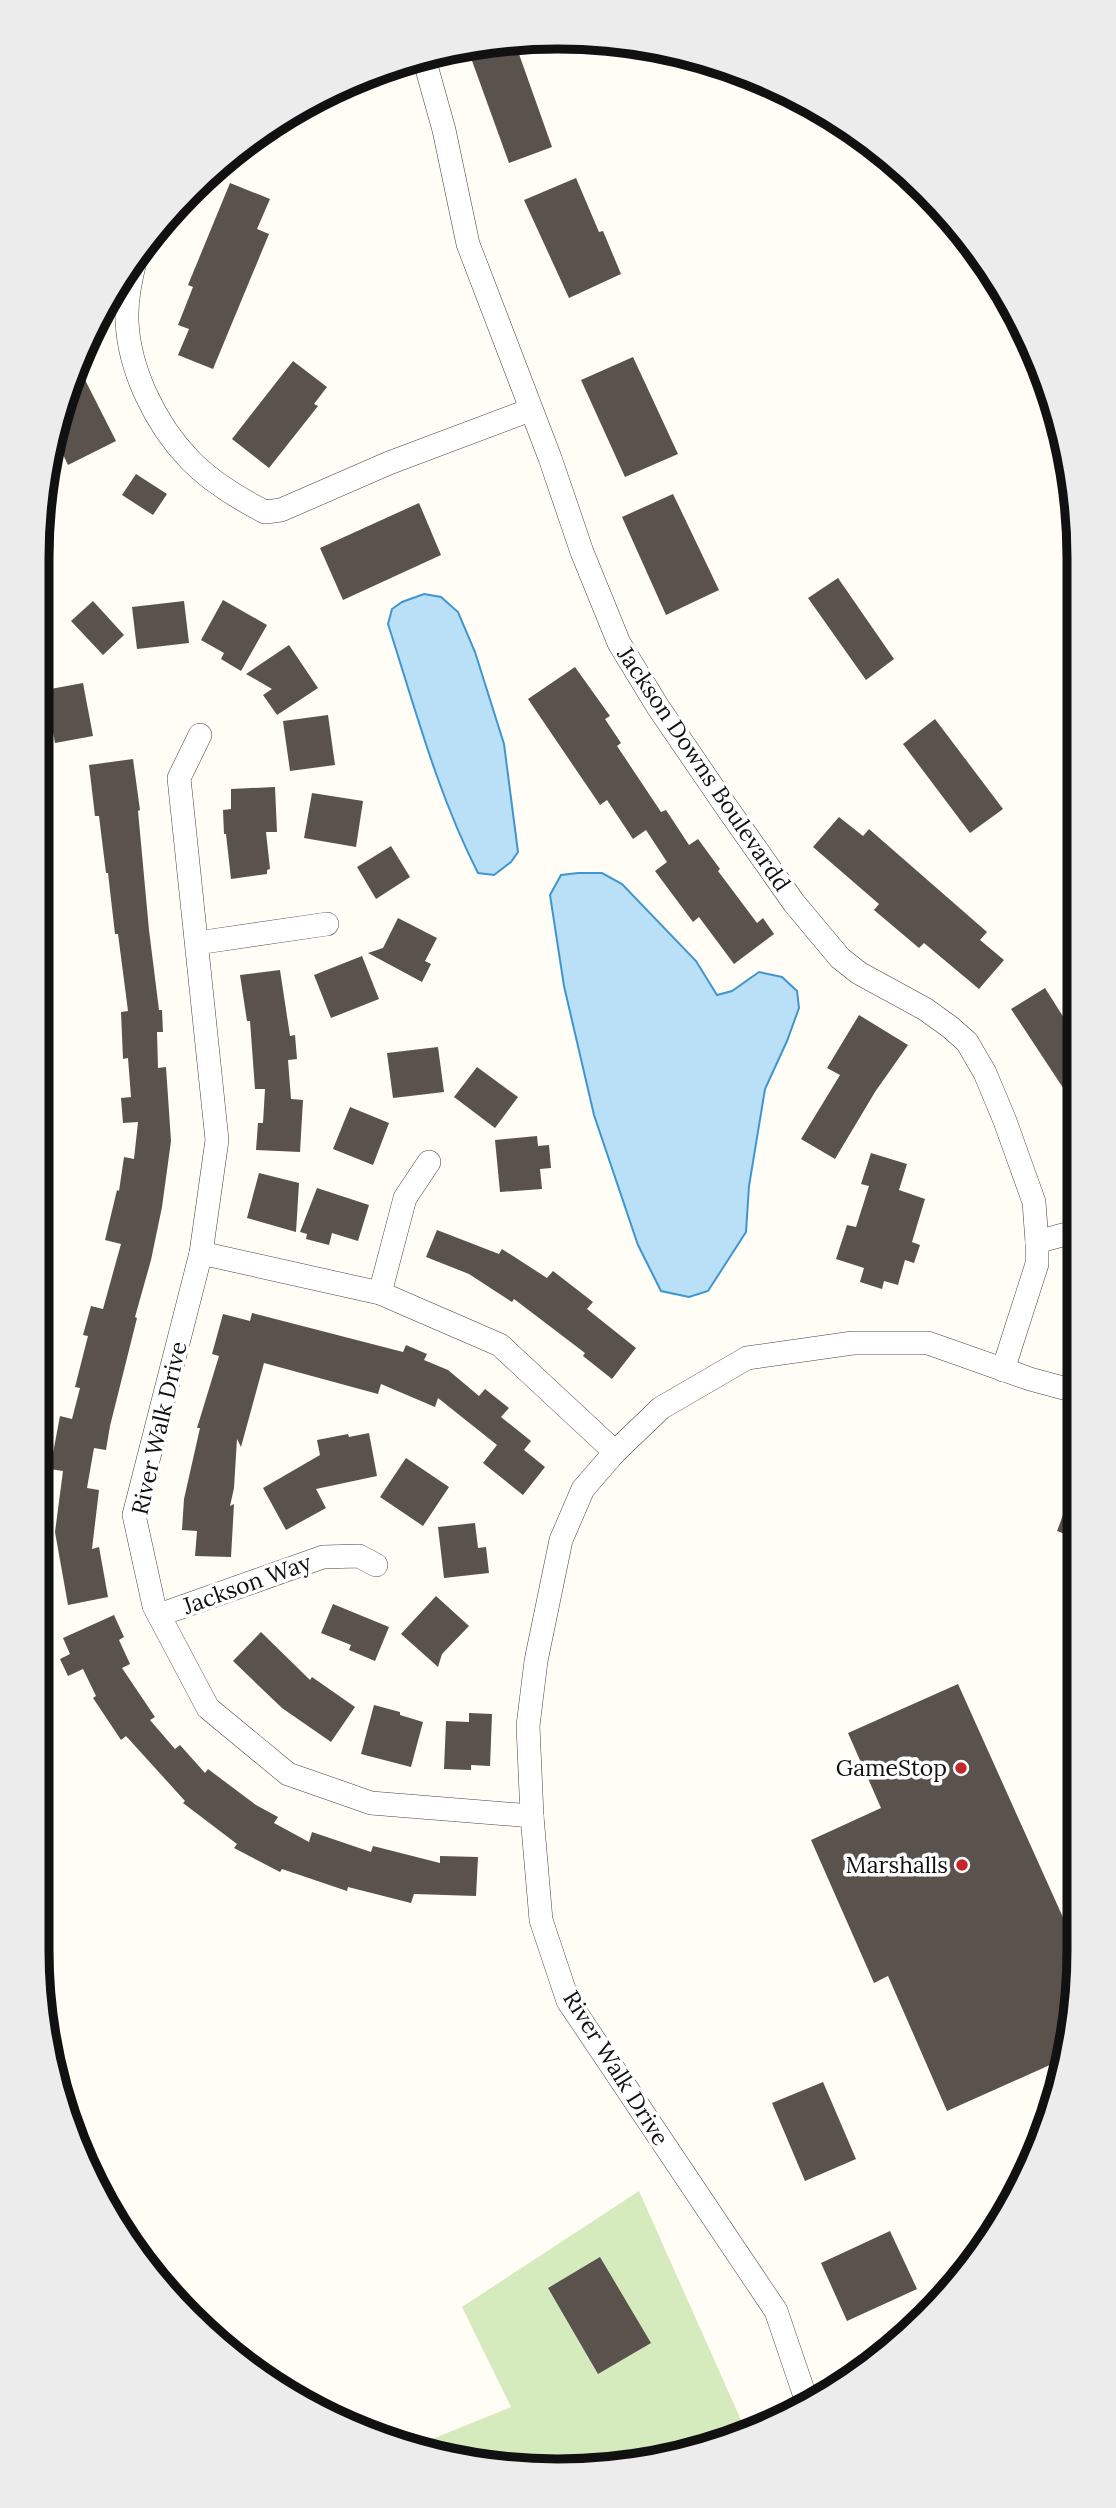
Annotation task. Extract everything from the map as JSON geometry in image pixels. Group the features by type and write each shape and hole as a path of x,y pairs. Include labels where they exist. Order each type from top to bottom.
{"street":[{"name":"Jackson Downs Boulevardd","path":"425,66 444,130 468,244 582,552 619,643 658,707 794,903 840,958 869,980 925,1009 967,1042 985,1073 1034,1202 1037,1242 1037,1264 1003,1370"},
{"path":"129,284 127,321 135,362 161,423 190,460 211,479 265,512 281,510 389,463 530,410"},
{"path":"200,735 178,778 197,943 327,924"},
{"name":"River Walk Drive","path":"197,943 216,1140 201,1253 134,1515 153,1606 208,1708 288,1774 371,1803 532,1816 541,1920 568,2001 776,2311 805,2395"},
{"path":"380,1293 405,1198 429,1163"},
{"path":"1037,1242 1067,1234"},
{"path":"201,1253 380,1293 500,1345 615,1452"},
{"path":"532,1816 528,1726 536,1661 561,1540 583,1489 615,1452 661,1408 747,1358 853,1343 928,1343 1067,1389"},
{"name":"Jackson Way","path":"159,1615 323,1557 359,1556 376,1565"}],"green space":[{"path":"639,2191 743,2424 690,2442 624,2455 591,2458 492,2455 425,2442 511,2407 462,2307"}],"water":[{"path":"424,594 441,597 458,612 475,652 504,744 518,852 511,862 494,875 478,873 451,813 428,751 388,624 392,609"},
{"path":"602,873 622,884 696,961 717,995 732,991 759,972 782,977 797,991 799,1008 765,1089 749,1186 746,1232 708,1291 689,1297 661,1291 638,1245 594,1115 564,986 550,895 561,875"}],"building":[{"path":"518,51 552,147 509,163 471,57"},
{"path":"576,178 621,274 569,298 524,200"},
{"path":"230,183 270,199 257,229 269,234 213,369 178,355 189,329 178,325 193,287 188,285"},
{"path":"633,357 678,454 625,477 581,380"},
{"path":"293,361 327,387 314,404 318,406 269,468 232,439"},
{"path":"83,376 116,441 68,465 61,450"},
{"path":"136,474 167,494 153,515 122,495"},
{"path":"673,494 719,590 666,615 622,517"},
{"path":"419,503 441,555 343,600 320,548"},
{"path":"838,578 894,659 866,680 808,598"},
{"path":"223,600 267,625 241,671 221,659 224,653 201,640"},
{"path":"93,601 124,635 103,655 71,621"},
{"path":"184,601 189,643 137,649 132,607"},
{"path":"289,645 318,688 277,715 263,695 272,689 246,674"},
{"path":"575,667 610,716 605,719 621,743 617,746 661,812 666,810 689,845 698,839 757,923 763,918 774,934 734,964 699,917 693,922 655,871 667,862 646,830 633,839 607,800 600,805 528,699"},
{"path":"83,683 93,736 55,743 49,711 49,689"},
{"path":"328,715 335,765 290,771 283,721"},
{"path":"935,719 1003,809 970,833 903,744"},
{"path":"133,759 140,810 149,930 159,1010 162,1010 163,1032 157,1032 158,1068 166,1067 171,1141 151,1260 135,1317 137,1318 106,1450 94,1448 87,1488 99,1490 92,1549 99,1547 108,1597 68,1605 55,1532 63,1471 50,1469 60,1416 72,1419 80,1388 75,1387 88,1336 83,1335 91,1306 103,1309 121,1244 105,1240 117,1190 119,1191 124,1157 134,1159 138,1122 123,1123 121,1098 131,1097 128,1058 123,1059 121,1012 128,1011 118,934 115,934 108,873 99,816 95,816 89,765"},
{"path":"275,787 277,832 266,832 270,869 267,874 231,879 223,810 231,809 231,789"},
{"path":"312,793 363,801 356,847 304,838"},
{"path":"839,817 863,836 869,829 987,932 980,940 1004,960 979,989 924,943 919,948 874,910 879,904 813,847"},
{"path":"391,846 410,877 376,899 357,867"},
{"path":"398,918 437,938 425,961 431,964 422,982 368,953 383,948"},
{"path":"362,956 379,999 331,1018 314,975"},
{"path":"280,970 290,1036 295,1035 297,1059 288,1060 291,1099 303,1100 300,1152 256,1150 258,1123 263,1123 265,1089 255,1089 250,1021 247,1021 240,975"},
{"path":"1045,988 1067,1023 1067,1094 1011,1009"},
{"path":"859,1015 908,1045 875,1092 835,1159 801,1139 840,1075 827,1068"},
{"path":"438,1047 444,1092 393,1098 387,1053"},
{"path":"477,1067 518,1097 495,1128 454,1097"},
{"path":"350,1107 389,1123 373,1165 333,1149"},
{"path":"537,1136 538,1146 549,1145 551,1168 540,1169 542,1189 500,1192 495,1140"},
{"path":"871,1153 907,1164 899,1190 925,1199 912,1242 920,1245 914,1263 905,1260 898,1285 884,1281 882,1289 860,1282 864,1268 836,1259 847,1225 856,1227 869,1186 861,1184"},
{"path":"259,1173 299,1183 296,1232 247,1218"},
{"path":"317,1188 369,1205 358,1241 332,1233 329,1245 306,1239 307,1234 300,1232"},
{"path":"437,1230 499,1254 502,1249 547,1278 553,1271 593,1302 587,1309 636,1348 612,1379 583,1356 585,1353 514,1299 512,1302 469,1274 426,1257"},
{"path":"252,1313 403,1352 406,1345 427,1354 424,1360 448,1370 479,1396 485,1389 509,1408 501,1417 531,1441 524,1450 545,1467 523,1495 483,1463 497,1445 438,1398 435,1407 381,1384 378,1394 264,1363 241,1447 237,1439 234,1488 230,1506 234,1504 231,1557 195,1556 197,1531 182,1530 184,1499 200,1428 197,1428 219,1356 212,1354 223,1314 250,1321"},
{"path":"369,1433 377,1476 316,1489 326,1508 286,1530 263,1488 320,1455 317,1440"},
{"path":"406,1458 449,1487 423,1526 380,1497"},
{"path":"1067,1504 1067,1535 1057,1531"},
{"path":"475,1523 478,1548 486,1547 489,1573 444,1578 438,1527"},
{"path":"436,1596 469,1626 442,1654 438,1667 401,1634"},
{"path":"333,1604 389,1627 375,1661 349,1650 351,1645 321,1633"},
{"path":"114,1615 124,1637 119,1640 130,1664 122,1668 155,1717 150,1720 175,1749 180,1745 205,1773 208,1769 256,1805 278,1817 274,1823 309,1842 312,1832 371,1852 373,1846 440,1863 440,1856 478,1857 476,1896 414,1894 411,1903 348,1887 347,1891 282,1869 280,1872 234,1848 237,1844 183,1803 185,1801 126,1736 121,1740 93,1698 96,1696 83,1669 68,1676 60,1659 70,1654 63,1638"},
{"path":"261,1632 310,1680 312,1677 355,1707 331,1742 282,1708 233,1661"},
{"path":"958,1684 1067,1926 1063,2016 1054,2063 947,2111 888,1976 874,1983 811,1840 881,1808 848,1733"},
{"path":"374,1705 423,1722 411,1767 361,1754"},
{"path":"469,1713 492,1714 490,1766 471,1765 471,1770 444,1769 446,1721 469,1722"},
{"path":"823,2082 856,2159 805,2181 772,2103"},
{"path":"890,2231 917,2289 847,2321 821,2263"},
{"path":"600,2257 651,2343 598,2374 548,2288"}],"place":[{"name":"GameStop","path":"961,1768"},
{"name":"Marshalls","path":"962,1865"}]}
